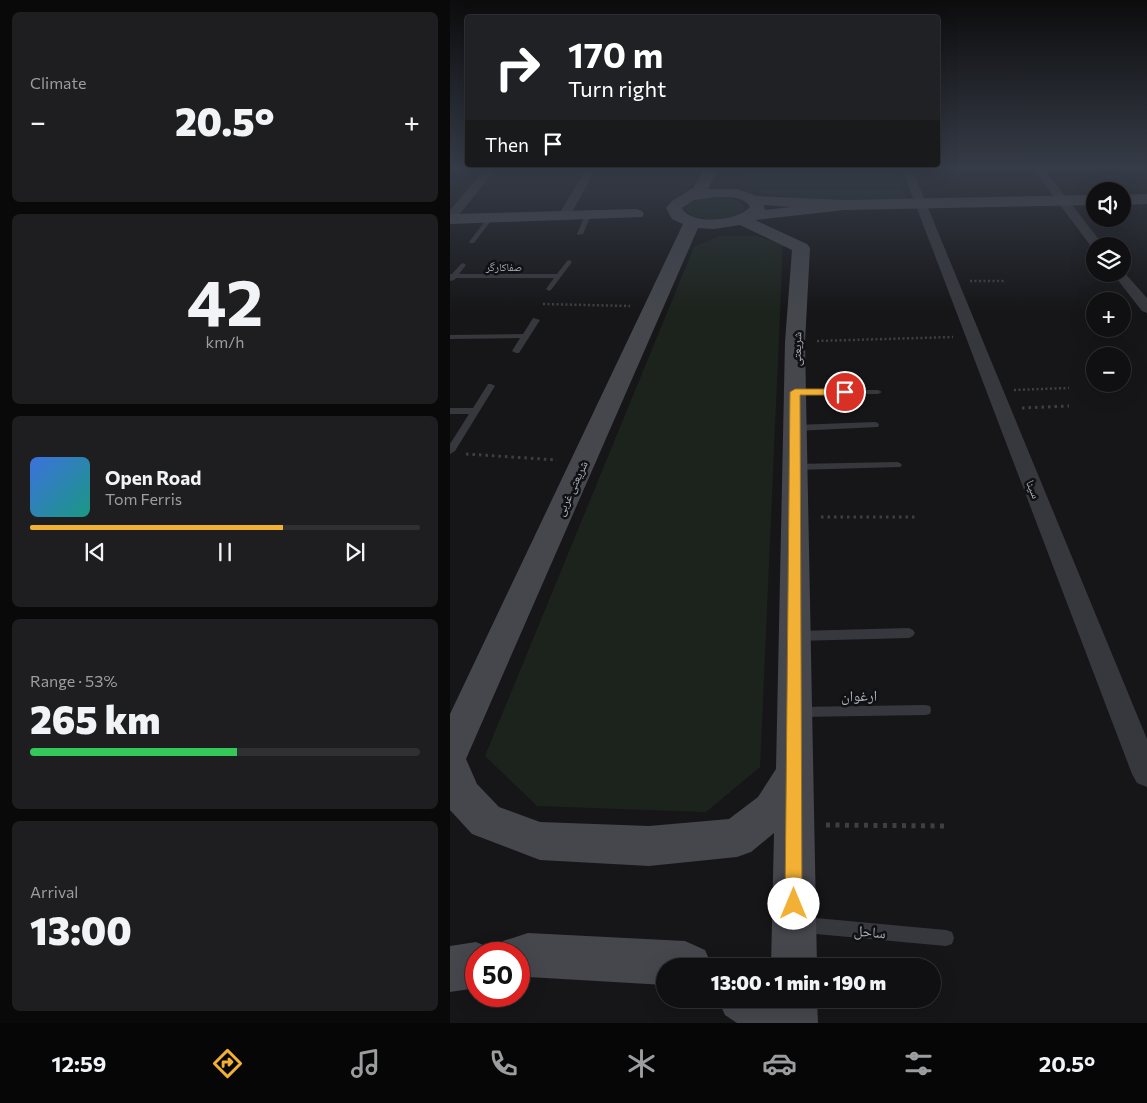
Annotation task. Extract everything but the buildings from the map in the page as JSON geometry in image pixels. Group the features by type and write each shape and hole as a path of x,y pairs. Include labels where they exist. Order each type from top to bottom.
{"main road":[{"path":"450,219 537,217"},
{"name":"شریعتی غربی","path":"450,753 681,246 683,217"},
{"path":"700,217 717,224 729,217"},
{"path":"761,217 797,236"},
{"path":"681,246 695,240 728,234 797,236 816,217"},
{"name":"شریعتی","path":"794,958 794,517 797,236"},
{"path":"450,765 462,796 486,821 540,840 649,846 737,838 772,810 793,775"},
{"path":"530,955 656,962"},
{"path":"450,969 465,967"},
{"path":"756,1008 759,1010 764,1023"},
{"path":"794,1008 794,1023"}],"street":[{"name":"سینا","path":"926,217 1147,774"},
{"path":"1075,217 1091,237"},
{"path":"1126,282 1147,308"}],"lane":[{"path":"580,234 595,217"},
{"path":"472,242 490,218"},
{"path":"549,289 569,262"},
{"path":"451,278 463,265"},
{"name":"صفاکارگر","path":"451,278 559,276"},
{"path":"516,352 536,320"},
{"path":"450,337 526,336"},
{"path":"450,451 490,386"},
{"path":"795,392 878,392"},
{"path":"450,411 475,411"},
{"path":"795,428 875,425"},
{"path":"795,467 897,465"},
{"path":"794,636 909,633"},
{"name":"ارغوان","path":"794,712 925,710"},
{"name":"ساحل","path":"794,924 946,938"}],"path":[{"path":"952,281 1004,281"},
{"path":"549,289 543,304 653,307"},
{"path":"795,342 974,336"},
{"path":"998,399 1069,388"},
{"path":"998,399 1069,406"},
{"path":"460,453 583,462"},
{"path":"794,517 918,517"},
{"path":"794,824 948,826"}],"shaded area":[{"path":"695,217 732,217 715,220"},
{"path":"719,236 758,236 783,245 760,767 706,812 537,806 485,756 694,247"}],"route":[{"path":"794,904 795,392 845,392"}]}
